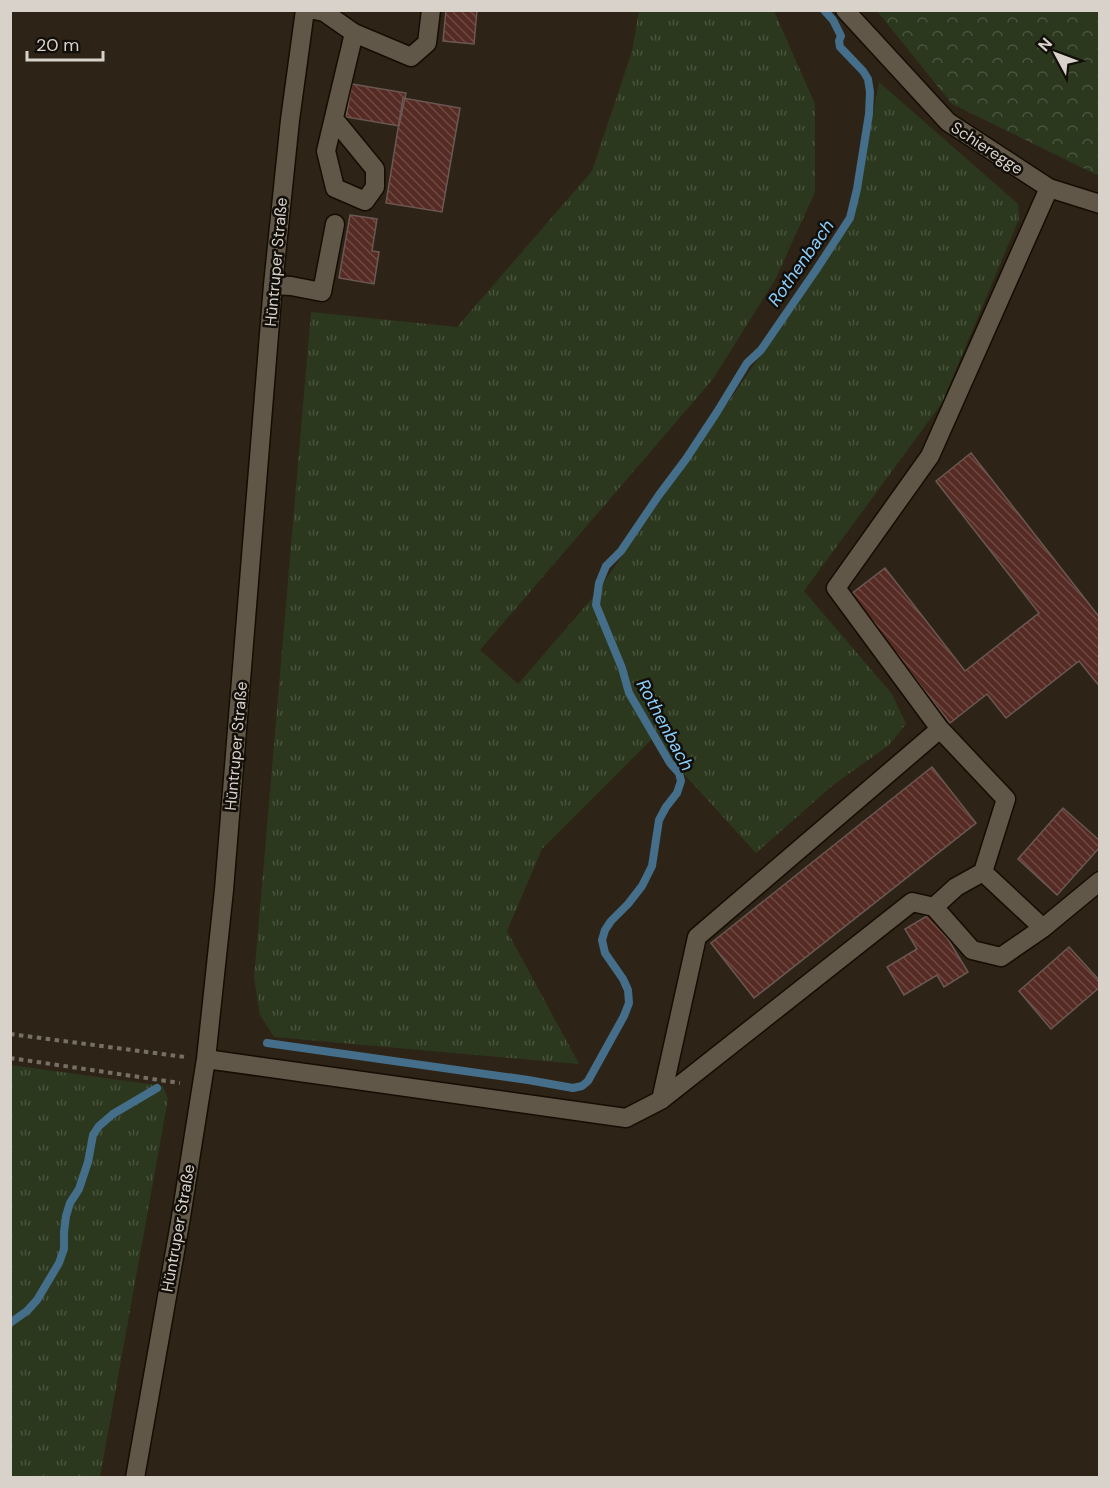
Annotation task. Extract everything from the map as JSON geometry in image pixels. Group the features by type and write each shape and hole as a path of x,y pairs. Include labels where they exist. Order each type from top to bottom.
{"street":[{"name":"Hüntruper Straße","path":"135,1478 206,1059 224,890 273,285 290,120 305,10"},
{"path":"314,10 324,12 354,33 411,57 427,43 431,10"},
{"name":"Schieregge","path":"845,10 948,122 1049,188 1100,204"},
{"path":"334,119 354,33"},
{"path":"934,907 956,887 983,872 1006,799 940,729 836,588 930,456 1049,188"},
{"path":"273,285 322,292 335,224"},
{"path":"661,1100 697,937 940,729"},
{"path":"983,872 1043,928"},
{"path":"206,1059 626,1118 661,1100 912,902 934,907 972,950 1001,957 1043,928 1100,881"}],"path":[{"path":"10,1034 206,1059"},
{"path":"10,1058 202,1086"}],"green space":[{"path":"639,11 774,11 815,104 815,192 775,280 713,379 480,650 518,684 595,595 854,220 879,82 1018,204 1019,219 942,403 804,591 892,694 906,724 889,745 832,786 756,853 652,739 542,849 507,931 579,1064 274,1037 260,1015 254,978 311,312 457,327 592,171 632,51"},
{"path":"877,11 1099,11 1099,176 952,104"},
{"path":"11,1065 163,1086 168,1099 100,1477 11,1477"}],"building":[{"path":"446,10 477,10 474,44 443,41"},
{"path":"352,84 406,93 399,126 346,117"},
{"path":"403,98 460,108 442,212 386,203"},
{"path":"350,215 377,219 372,251 379,252 374,284 339,278"},
{"path":"971,453 1100,618 1100,687 1079,661 1006,718 987,694 950,723 850,595 885,568 965,671 1039,613 936,481"},
{"path":"932,767 976,823 754,998 711,943"},
{"path":"1063,808 1100,841 1100,847 1057,895 1018,859"},
{"path":"932,913 968,972 944,987 937,975 904,995 887,967 917,949 905,929"},
{"path":"1069,947 1100,981 1100,987 1051,1029 1019,991"}],"waterway":[{"name":"Rothenbach","path":"267,1043 573,1088 582,1086 588,1081 624,1016 629,1003 628,990 605,953 602,940 611,921 642,886 652,866 659,820 677,793 681,781 679,773 670,763 629,693 622,668 596,605 599,583 606,566 621,551 686,459 747,363 761,350 850,218 869,114 870,92 868,79 840,47 841,36 833,20 824,10"},
{"name":"Rothenbach","path":"10,1323 27,1311 37,1300 59,1263 64,1249 66,1216 70,1203 79,1189 88,1162 93,1135 99,1126 113,1114 157,1088"}]}
